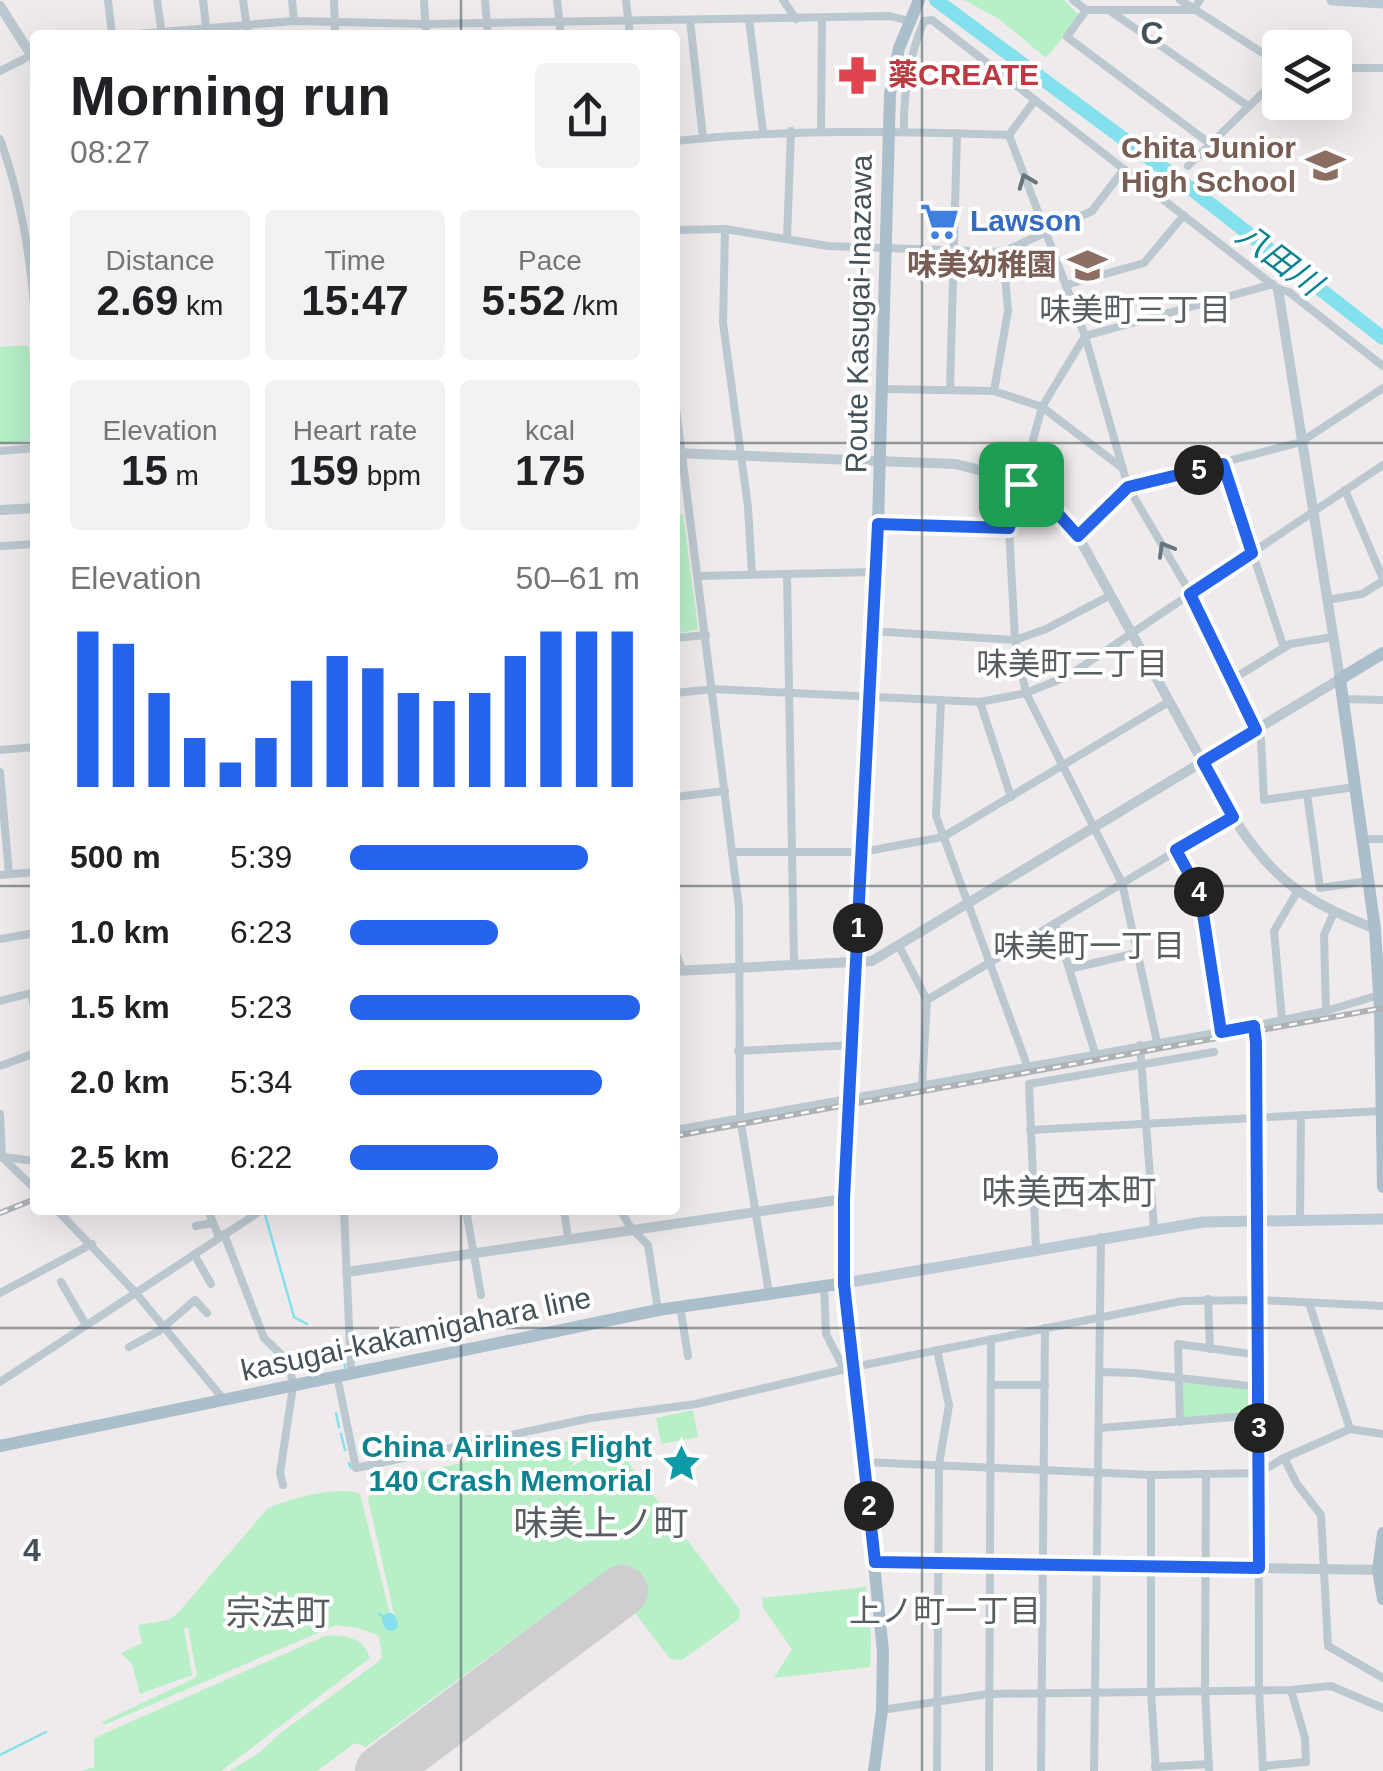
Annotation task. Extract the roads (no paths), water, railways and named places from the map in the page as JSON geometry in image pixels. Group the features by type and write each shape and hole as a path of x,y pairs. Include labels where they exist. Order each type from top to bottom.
{"main road":[{"path":"1332,0 1383,2"},
{"name":"Route Kasugai-Inazawa","path":"874,1771 882,1710 883,1651 865,1462 849,1368 844,1199 881,462 888,132 893,71 914,2"},
{"path":"1383,653 1340,679 1380,975 1383,1187"},
{"path":"844,1284 1154,1228 1300,1218 1383,1219"},
{"name":"kasugai-kakamigahara line","path":"0,1446 658,1310 844,1284"},
{"path":"1383,1533 1383,1599"}],"street":[{"path":"108,0 111,30"},
{"path":"158,0 162,30"},
{"path":"203,0 207,30"},
{"path":"244,0 247,30 294,20 426,24 890,16 910,21"},
{"path":"292,0 294,20"},
{"path":"334,0 335,30"},
{"path":"424,0 426,30"},
{"path":"484,0 487,30"},
{"path":"556,0 560,30"},
{"path":"626,0 629,30"},
{"path":"782,0 796,19"},
{"path":"1073,0 1086,10 1193,10"},
{"path":"1180,0 1262,53"},
{"path":"1193,10 1200,0"},
{"path":"0,6 30,55"},
{"path":"1086,10 1067,37 1209,143"},
{"path":"1110,11 1248,106"},
{"path":"820,130 822,18"},
{"path":"749,19 763,132"},
{"path":"690,20 702,138"},
{"path":"904,132 904,98 912,50 924,20 932,20 1383,366"},
{"path":"310,22 311,30"},
{"path":"0,72 30,57"},
{"path":"1352,68 1382,68 1383,79"},
{"path":"1188,166 1262,93"},
{"path":"1008,134 1036,100"},
{"path":"680,140 820,130 1008,134"},
{"path":"787,239 791,131"},
{"path":"950,390 957,133"},
{"path":"1008,134 1084,336 1128,487 1190,594 1261,739 1264,800 1356,787"},
{"path":"0,139 30,254"},
{"path":"680,230 725,229 828,246 886,250 1004,252 1092,212 1124,169"},
{"path":"22,213 30,211"},
{"path":"1066,286 1144,263 1184,215"},
{"path":"725,229 722,323 741,455 752,574"},
{"path":"994,392 1008,311 1004,252"},
{"path":"1157,1042 1122,883 1026,693 1015,640 1009,528 1042,406 1084,336 1275,286"},
{"path":"680,971 872,961 1340,679 1275,286"},
{"path":"884,388 994,392 1042,406 1122,468"},
{"path":"1078,536 1128,487 1301,442 1383,388"},
{"path":"0,451 30,448"},
{"path":"680,453 955,464 1021,484 1050,505 1078,536 1257,856 1297,892 1375,929"},
{"path":"680,463 733,852 739,908 740,1118 769,1292"},
{"path":"1223,464 1284,648"},
{"path":"680,692 712,689 980,702 1026,693 1068,676 1383,465"},
{"path":"1327,600 1362,594 1383,580 1345,490"},
{"path":"0,510 30,508"},
{"path":"680,509 689,508"},
{"path":"878,524 1009,528"},
{"path":"0,546 30,544"},
{"path":"698,576 876,572"},
{"path":"788,574 794,964"},
{"path":"871,630 1015,640 1046,629 1111,595"},
{"path":"680,637 706,634"},
{"path":"1232,679 1284,648 1332,637"},
{"path":"1343,699 1383,700"},
{"path":"941,700 935,796 943,838 1027,1065"},
{"path":"733,852 862,852 943,838 1170,701"},
{"path":"980,702 1010,798"},
{"path":"0,750 30,747"},
{"path":"0,772 5,875 30,872"},
{"path":"680,797 725,791"},
{"path":"1307,794 1320,888 1312,900"},
{"path":"926,1000 1233,817"},
{"path":"1363,839 1383,839"},
{"path":"1176,850 1200,894 1221,1032"},
{"path":"1320,888 1368,881"},
{"path":"1282,1020 1274,930 1297,892"},
{"path":"1326,1011 1324,935 1334,912"},
{"path":"1056,923 1095,1053"},
{"path":"0,939 30,934"},
{"path":"899,946 926,1000 922,1085"},
{"path":"1069,969 1137,953"},
{"path":"0,1002 30,994"},
{"path":"680,1129 1254,1026 1379,995"},
{"path":"1254,1026 1259,1690 1263,1768 1306,1762 1291,1690"},
{"path":"1140,1045 1154,1228"},
{"path":"738,1051 852,1046"},
{"path":"1036,1249 1029,1084 1214,1052"},
{"path":"0,1066 30,1055"},
{"path":"1030,1130 1381,1110"},
{"path":"0,1114 1,1156 30,1184"},
{"path":"1300,1218 1301,1115"},
{"path":"1,1156 30,1160"},
{"path":"347,1272 844,1199"},
{"path":"61,1215 135,1292 224,1400"},
{"path":"210,1215 264,1338 285,1355 293,1386 280,1473 282,1485"},
{"path":"0,1382 254,1215"},
{"path":"344,1215 344,1374 356,1468 591,1418 696,1404 990,1339 1208,1299 1383,1306"},
{"path":"467,1215 481,1294"},
{"path":"565,1215 568,1237"},
{"path":"623,1215 648,1245 658,1310"},
{"path":"196,1226 213,1223"},
{"path":"1094,1771 1101,1237"},
{"path":"0,1292 92,1244"},
{"path":"194,1254 211,1284"},
{"path":"61,1282 86,1325"},
{"path":"824,1286 826,1334 849,1368"},
{"path":"1208,1299 1210,1350"},
{"path":"129,1348 142,1343 194,1300 207,1313"},
{"path":"1309,1302 1350,1428"},
{"path":"680,1306 688,1356"},
{"path":"1041,1771 1045,1328"},
{"path":"989,1771 990,1339"},
{"path":"1180,1422 1178,1344 1259,1355"},
{"path":"937,1350 949,1405 939,1464 938,1771"},
{"path":"1101,1372 1259,1387"},
{"path":"991,1385 1045,1386"},
{"path":"1100,1428 1259,1415"},
{"path":"865,1462 1151,1475 1259,1473 1350,1428 1383,1434"},
{"path":"1284,1458 1321,1514 1328,1646 1383,1678"},
{"path":"1151,1475 1151,1690 1156,1769 1209,1767 1205,1690 1206,1474"},
{"path":"875,1562 1380,1570"},
{"path":"882,1710 988,1694 1291,1690 1331,1686 1383,1708"}],"waterway":[{"name":"八田川","path":"936,0 1190,188 1383,338"},
{"path":"265,1215 294,1317 307,1324"},
{"path":"344,1358 345,1367"},
{"path":"336,1413 339,1427"},
{"path":"341,1434 345,1450"},
{"path":"349,1463 351,1468"},
{"path":"379,1614 389,1620 390,1614"},
{"path":"389,1620 391,1624"},
{"path":"0,1755 46,1732"}],"railway":[{"path":"680,1135 1383,1008"},
{"path":"0,1213 30,1201"}],"place":[{"name":"薬CREATE","path":"858,75"},
{"name":"Chita Junior High School","path":"1326,165"},
{"name":"Lawson","path":"940,221"},
{"name":"味美幼稚園","path":"1087,265"},
{"name":"China Airlines Flight 140 Crash Memorial","path":"682,1464"}],"district":[{"name":"味美町三丁目","path":"1135,310"},
{"name":"味美町二丁目","path":"1072,664"},
{"name":"味美町一丁目","path":"1089,946"},
{"name":"味美西本町","path":"1069,1192"},
{"name":"味美上ノ町","path":"601,1523"},
{"name":"上ノ町一丁目","path":"945,1611"},
{"name":"宗法町","path":"278,1613"}]}
